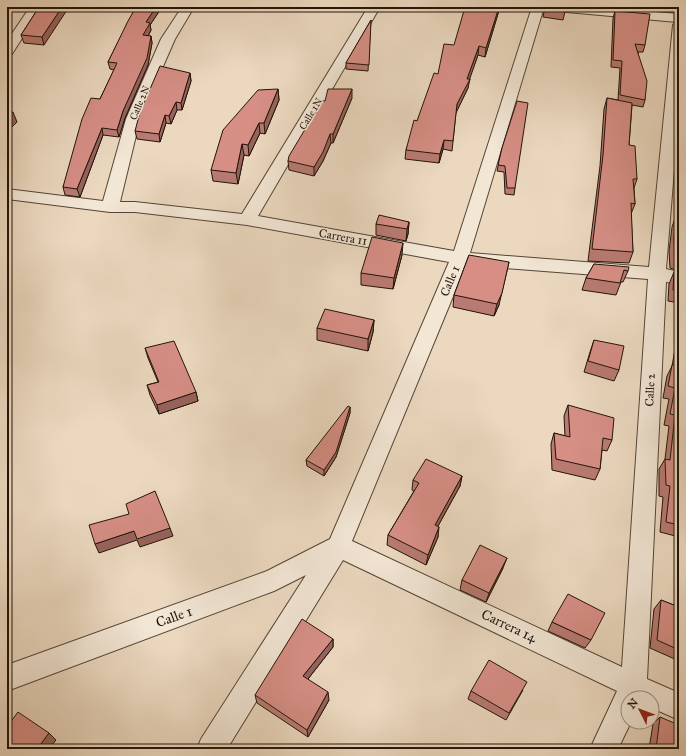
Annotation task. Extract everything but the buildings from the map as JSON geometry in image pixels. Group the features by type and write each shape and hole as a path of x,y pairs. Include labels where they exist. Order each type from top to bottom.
{"street":[{"path":"7,51 36,7"},
{"name":"Calle 2N","path":"110,207 133,119 168,39 188,7"},
{"name":"Calle 1N","path":"248,220 374,7"},
{"name":"Calle 1","path":"211,749 338,546 460,258 538,7"},
{"path":"556,7 679,18"},
{"name":"Calle 2","path":"604,749 634,685 657,274 679,25"},
{"name":"Carrera 11","path":"7,194 110,207 135,207 248,220 460,258 657,274 679,278"},
{"name":"Calle 1","path":"7,678 274,580 338,546"},
{"name":"Carrera 14","path":"338,546 679,707"}]}
